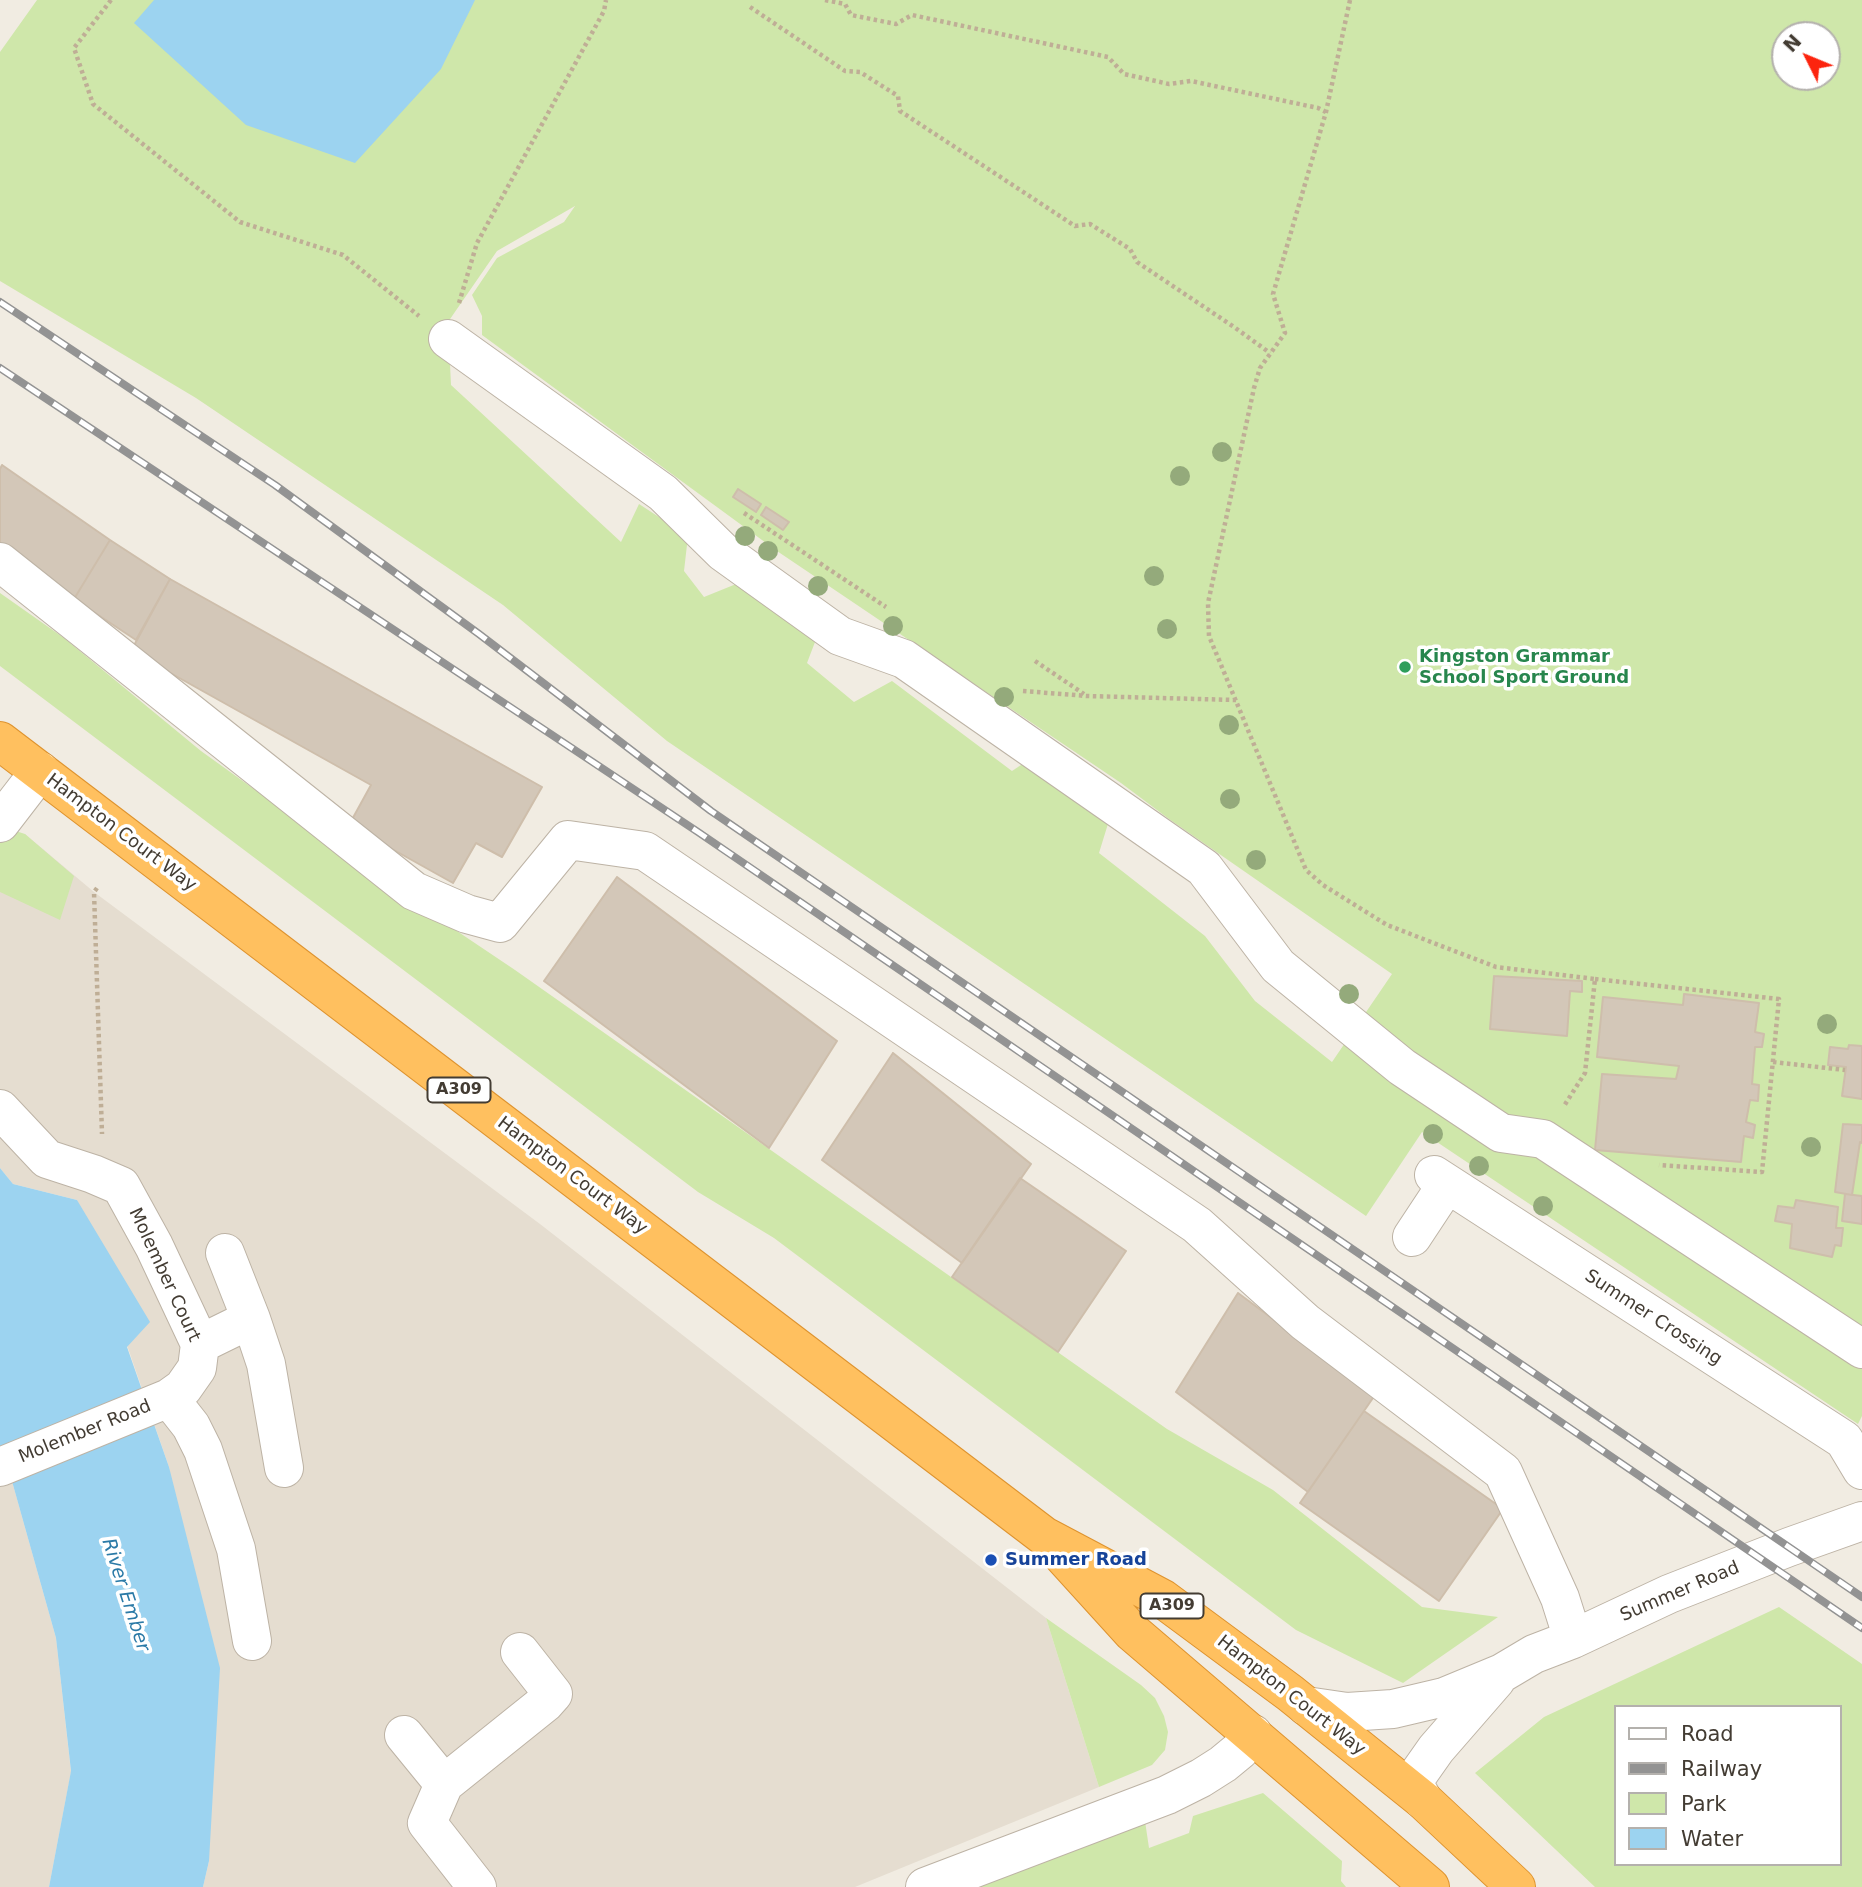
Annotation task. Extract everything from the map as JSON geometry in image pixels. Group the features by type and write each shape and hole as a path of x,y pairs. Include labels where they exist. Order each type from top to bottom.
{"highway":[{"name":"Hampton Court Way","path":"0,741 1044,1535 1163,1599 1298,1700 1423,1800 1516,1887"},
{"name":"Hampton Court Way","path":"1044,1535 1132,1632 1430,1887"},
{"path":"1253,1734 1298,1700"}],"street":[{"path":"448,339 663,493 723,552 840,636 904,659 1204,868 1278,966 1402,1067 1501,1133 1543,1139 1862,1349"},
{"path":"0,562 414,891 467,914 500,923 568,841 645,851 1197,1224 1305,1322 1503,1472 1560,1598 1573,1639"},
{"path":"0,823 40,771"},
{"path":"0,1109 47,1159 121,1186"},
{"name":"Summer Crossing","path":"1412,1237 1441,1180 1844,1440 1862,1470"},
{"name":"Molember Court","path":"121,1186 154,1246 200,1344 197,1368 183,1388 169,1398"},
{"path":"225,1253 266,1364 284,1468"},
{"path":"200,1344 251,1319"},
{"path":"169,1398 191,1426 203,1450 236,1549 252,1641"},
{"name":"Molember Road","path":"0,1467 169,1398"},
{"name":"Summer Road","path":"1298,1700 1347,1712 1393,1709 1444,1697 1502,1673 1534,1654 1573,1639 1669,1594 1862,1521"},
{"path":"477,1887 427,1823 444,1784 553,1694 520,1651"},
{"name":"Summer Road","path":"1423,1800 1415,1786 1417,1776 1443,1741 1502,1673"},
{"path":"925,1887 1167,1795 1223,1764 1240,1750 1253,1734"},
{"path":"404,1735 444,1784"}],"path":[{"path":"111,0 74,48 93,104 240,222 342,255 448,339 477,243 604,11 606,0"},
{"path":"825,0 845,4 851,15 896,24 912,15 1108,57 1124,74 1169,84 1191,81 1318,108 1326,112"},
{"path":"1350,0 1326,112 1273,295 1286,333 1260,368 1254,388 1208,604 1209,636 1306,870 1323,885 1387,925 1496,967 1779,999 1762,1172 1651,1164"},
{"path":"750,7 845,71 860,72 898,96 900,111 1075,226 1090,224 1130,250 1137,262 1270,353"},
{"path":"736,508 897,614"},
{"path":"1035,661 1087,696"},
{"path":"1012,690 1087,696 1236,700"},
{"path":"97,888 94,892 103,1159 121,1186"},
{"path":"1543,1139 1585,1073 1595,979"},
{"path":"1773,1062 1845,1070"}],"shaded area":[{"path":"25,834 94,892 540,1224 1046,1618 1099,1787 855,1887 203,1887 209,1861 169,1467 77,1200 13,1184 0,1168 0,861"},
{"path":"0,1450 8,1467 56,1638 71,1772 49,1887 0,1887"}],"green space":[{"name":"Kingston Grammar School Sport Ground","path":"37,0 1862,0 1862,1416 1858,1424 1422,1132 1366,1216 667,741 503,605 196,398 0,281 0,52","holes":["575,206 564,222 497,258 472,295 482,316 482,335 777,551 1121,783 1392,974 1332,1062 1255,1001 1205,936 1099,853 1119,788 1054,743 1012,771 892,681 854,702 807,663 823,621 751,578 704,597 684,571 688,536 639,504 621,542 451,385 448,322 497,251"]},
{"path":"0,593 64,638 201,751 375,876 515,970 1167,1429 1273,1490 1422,1607 1498,1617 1403,1683 1296,1630 774,1238 698,1192 0,666"},
{"path":"0,826 25,834 74,876 60,920 0,892"},
{"path":"1779,1607 1862,1664 1862,1887 1595,1887 1475,1773 1544,1717"},
{"path":"1046,1618 1141,1685 1155,1698 1168,1732 1165,1750 1152,1765 1099,1787"},
{"path":"1263,1793 1342,1861 1341,1881 1346,1887 970,1887 1145,1821 1149,1848 1189,1833 1193,1816"}],"water":[{"path":"154,0 475,0 441,69 355,163 246,125 134,23"},
{"name":"River Ember","path":"0,1168 13,1184 77,1200 150,1322 127,1347 169,1467 220,1668 209,1861 203,1887 49,1887 71,1771 56,1638 8,1467 0,1450"}],"building":[{"path":"2,465 110,540 74,599 0,548"},
{"path":"738,489 761,504 756,512 733,497"},
{"path":"766,507 789,522 783,530 761,515"},
{"path":"110,540 170,579 136,640 74,599"},
{"path":"170,579 542,787 502,857 476,843 453,883 349,825 371,785 131,651"},
{"path":"617,877 837,1041 769,1148 544,981"},
{"path":"1494,976 1582,981 1582,992 1570,991 1567,1036 1490,1029"},
{"path":"1684,994 1759,1003 1755,1032 1764,1034 1762,1047 1755,1047 1752,1084 1759,1085 1758,1101 1750,1100 1746,1122 1755,1125 1753,1138 1744,1136 1741,1162 1595,1150 1602,1074 1676,1079 1679,1066 1597,1057 1603,997 1683,1005"},
{"path":"1849,1045 1862,1046 1862,1099 1842,1096 1846,1067 1828,1065 1830,1047 1848,1049"},
{"path":"893,1053 1031,1164 962,1263 822,1160"},
{"path":"1843,1124 1862,1125 1862,1143 1860,1142 1852,1195 1835,1192"},
{"path":"1020,1178 1126,1251 1058,1352 952,1277"},
{"path":"1845,1194 1862,1196 1862,1224 1842,1221"},
{"path":"1796,1200 1838,1207 1836,1228 1843,1228 1841,1246 1835,1245 1832,1257 1790,1248 1792,1224 1775,1221 1778,1206 1794,1208"},
{"path":"1238,1293 1375,1395 1308,1492 1176,1392"},
{"path":"1364,1411 1503,1509 1439,1601 1300,1503"}],"railway":[{"path":"0,302 275,485 479,634 711,811 1862,1597"},
{"path":"0,368 698,832 1862,1628"}],"place":[{"name":"Kingston Grammar School Sport Ground","path":"1405,667"},
{"name":"Summer Road","path":"991,1560"}]}
